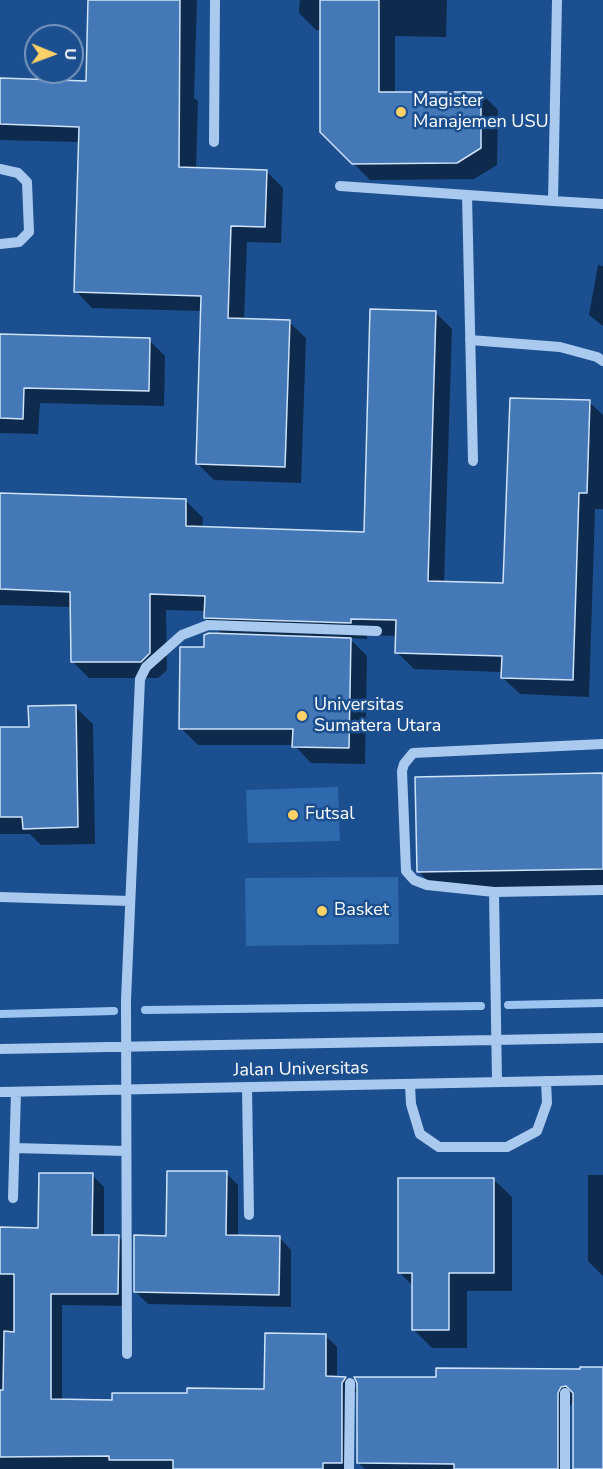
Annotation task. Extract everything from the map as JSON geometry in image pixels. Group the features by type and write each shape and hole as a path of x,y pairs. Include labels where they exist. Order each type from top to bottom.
{"street":[{"path":"214,142 215,0"},
{"path":"553,201 557,0"},
{"path":"0,170 18,173 27,182 29,232 19,242 0,244"},
{"path":"340,186 603,204"},
{"path":"467,195 473,461"},
{"path":"470,340 560,347 597,357 603,362"},
{"path":"127,1354 125,1090 130,901 140,679 146,667 182,635 208,625 377,631"},
{"path":"603,744 413,753 408,757 402,771 406,871 414,880 427,885 494,891 603,890"},
{"path":"494,891 498,1082"},
{"path":"0,897 130,901"},
{"name":"Jalan Universitas","path":"0,1049 603,1038"},
{"name":"Jalan Universitas","path":"0,1092 603,1080"},
{"path":"410,1085 411,1104 420,1134 439,1147 507,1148 537,1131 547,1103 546,1081"},
{"path":"248,1088 249,1215"},
{"path":"13,1198 16,1092"},
{"path":"15,1148 125,1151"},
{"path":"349,1469 350,1383"},
{"path":"565,1393 565,1469"}],"shaded area":[{"name":"Futsal","path":"338,787 340,841 248,843 246,790"},
{"name":"Basket","path":"398,877 399,944 246,946 245,878"}],"building":[{"path":"88,0 180,0 179,167 267,170 265,227 231,226 228,318 290,320 285,467 196,464 201,296 74,292 79,127 0,124 0,78 24,79 24,84 84,84 86,81"},
{"name":"Magister Manajemen USU","path":"320,0 379,0 379,92 481,92 481,148 457,163 352,164 320,132"},
{"path":"370,309 436,311 428,581 503,583 510,398 590,400 587,493 579,493 573,680 501,678 502,656 395,653 396,620 351,619 351,623 204,618 205,596 150,594 150,653 141,662 71,662 70,592 0,589 0,493 186,499 186,526 364,532"},
{"path":"0,334 150,338 149,391 24,388 23,419 0,418"},
{"path":"209,633 351,638 349,748 292,747 293,729 179,729 180,647 204,647 204,635"},
{"path":"76,705 78,827 23,829 22,817 0,817 0,727 29,727 28,706"},
{"path":"603,773 603,869 417,872 415,777"},
{"path":"167,1171 227,1171 226,1235 280,1236 279,1295 134,1292 134,1235 166,1236"},
{"path":"39,1173 93,1173 92,1235 119,1235 118,1294 51,1294 51,1399 112,1400 112,1393 187,1393 187,1388 264,1389 265,1333 326,1334 326,1376 346,1377 342,1383 342,1463 323,1463 323,1469 173,1469 173,1460 109,1460 109,1456 0,1457 0,1390 3,1390 4,1331 14,1332 14,1274 0,1274 0,1227 38,1228"},
{"path":"398,1178 494,1178 494,1273 449,1273 449,1330 412,1330 412,1273 398,1273"},
{"path":"580,1367 603,1367 603,1469 573,1469 573,1393 566,1386 561,1387 558,1393 558,1469 454,1469 454,1464 357,1463 357,1383 354,1377 436,1377 436,1368 580,1369"}],"waterway":[{"path":"508,1005 603,1003"},
{"path":"145,1010 481,1006"},
{"path":"0,1014 114,1011"}],"place":[{"name":"Magister Manajemen USU","path":"401,112"},
{"name":"Universitas Sumatera Utara","path":"302,716"},
{"name":"Futsal","path":"293,815"},
{"name":"Basket","path":"322,911"}]}
